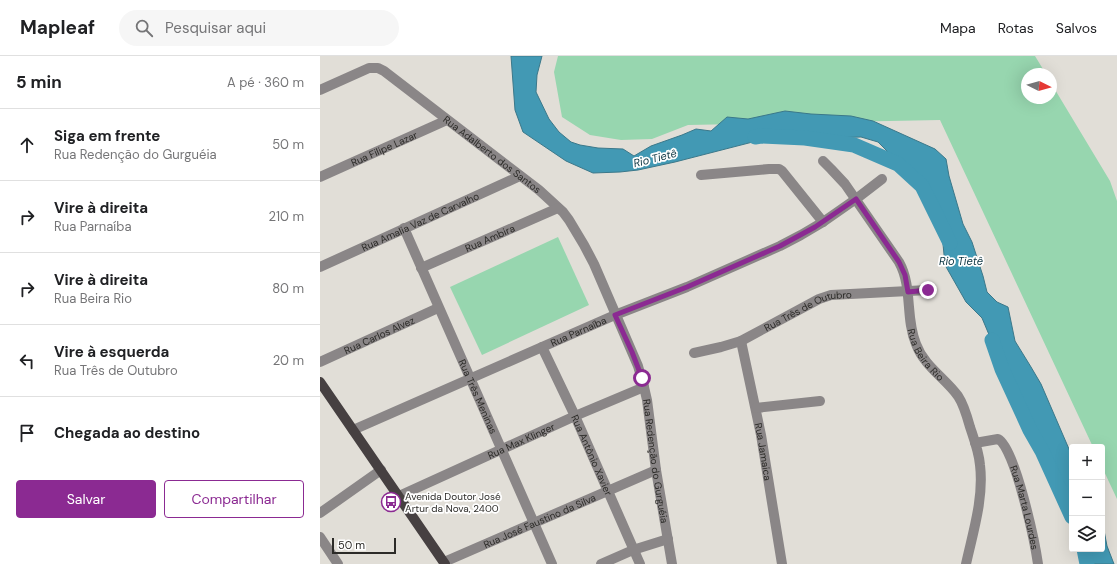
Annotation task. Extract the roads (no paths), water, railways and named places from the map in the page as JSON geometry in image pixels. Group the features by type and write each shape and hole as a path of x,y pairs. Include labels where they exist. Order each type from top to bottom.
{"main road":[{"path":"320,382 444,563"}],"street":[{"name":"Rua Adalberto dos Santos","path":"320,90 370,68 378,68 384,71 549,198 569,220 584,245 594,264 615,315"},
{"name":"Rua Filipe Lazar","path":"320,177 447,120"},
{"name":"Rua Beira Rio","path":"823,161 841,179 899,262 905,275 911,325 916,346 928,364 958,396 964,408 980,464 981,481 976,522 966,564"},
{"path":"701,176 779,169 822,222"},
{"name":"Rua Amalia Vaz de Carvalho","path":"321,263 520,176"},
{"name":"Rua Parnaíba","path":"353,430 615,315 687,287 771,251 822,222 882,179"},
{"name":"Rua Ambira","path":"421,268 558,208"},
{"name":"Rua Três Meninas","path":"404,228 552,564"},
{"name":"Rua Três de Outubro","path":"694,353 741,341 819,299 841,294 928,290"},
{"name":"Rua Carlos Alvez","path":"320,362 438,308"},
{"name":"Rua Redenção do Gurguéia","path":"615,315 634,356 644,387 672,564"},
{"name":"Rua Jamaica","path":"741,341 768,472 782,564"},
{"name":"Rua Antônio Xavier","path":"542,348 575,416 640,564"},
{"name":"Rua Max Klinger","path":"399,496 575,416 644,387"},
{"path":"756,408 820,401"},
{"name":"Rua Marta Lourdes","path":"975,443 998,439 1003,442 1015,470 1031,524 1038,564"},
{"path":"320,513 381,470"},
{"name":"Rua José Faustino da Silva","path":"444,563 607,490 656,470"},
{"path":"320,537 338,564"},
{"path":"601,564 634,550 668,539"}],"water":[{"name":"Rio Tietê","path":"511,56 542,56 537,75 536,92 549,119 559,132 571,142 580,145 598,148 623,149 634,156 651,146 696,129 711,131 727,117 748,119 785,111 851,116 873,121 935,149 946,159 949,176 963,224 972,242 987,292 997,302 1008,307 1015,341 1041,384 1069,449 1069,521 1064,512 1068,494 1003,368 982,318 966,302 945,265 941,223 920,178 895,159 878,142 861,137 828,138 776,136 638,170 593,173 566,161 523,132 515,110"},
{"path":"1105,536 1107,546 1114,564 1088,564 1088,552 1105,552"}],"waterway":[{"name":"Rio Tietê","path":"755,137 805,138 854,145 898,164 922,186 950,243"},
{"name":"Rio Tietê","path":"992,340 1002,369 1072,516"},
{"name":"Rio Tietê","path":"1085,552 1087,564"}],"place":[{"name":"Avenida Doutor José Artur da Nova, 2400","path":"391,502"}]}
